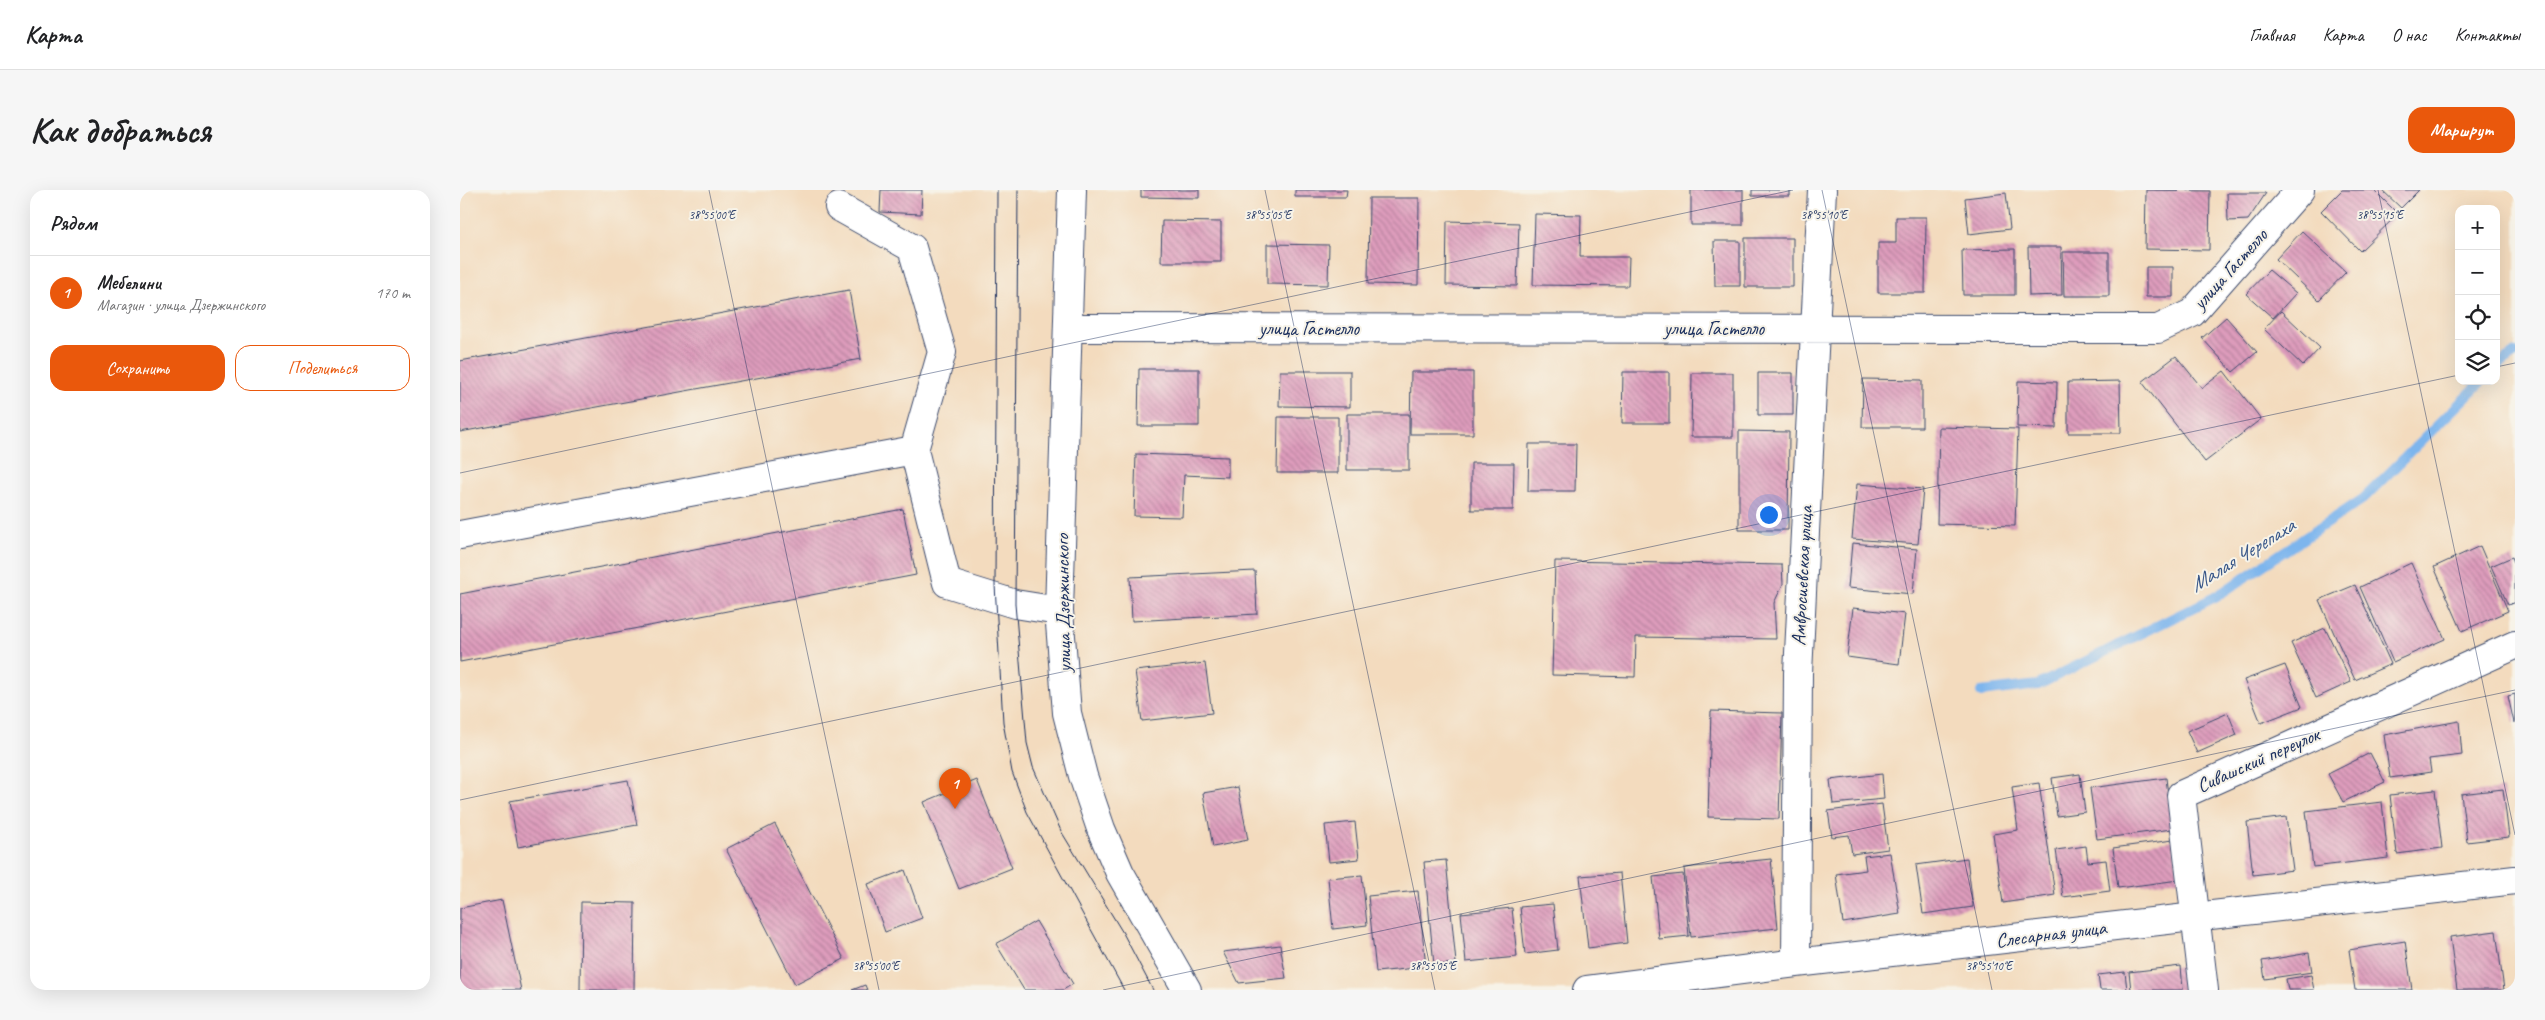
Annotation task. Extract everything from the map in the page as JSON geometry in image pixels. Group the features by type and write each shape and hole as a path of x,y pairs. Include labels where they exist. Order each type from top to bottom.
{"street":[{"name":"улица Дзержинского","path":"1072,190 1059,611 1067,713 1083,776 1101,829 1120,873 1187,990"},
{"name":"Амвросиевская улица","path":"1796,963 1798,673 1822,190"},
{"name":"улица Гастелло","path":"1068,328 2158,329 2192,313 2300,190"},
{"path":"839,207 912,248 942,352 914,450 947,583 1016,604 1059,611"},
{"path":"460,535 914,450"},
{"name":"Сивашский переулок","path":"2204,990 2181,795 2515,646"},
{"name":"Слесарная улица","path":"1587,990 1796,963 2515,880"}],"building":[{"path":"881,190 922,190 921,214 880,212"},
{"path":"1141,190 1199,190 1199,198 1141,197"},
{"path":"1295,190 1347,190 1346,197 1295,197"},
{"path":"1691,190 1743,190 1743,225 1691,225"},
{"path":"1752,190 1790,190 1790,196 1752,196"},
{"path":"2146,190 2210,191 2209,250 2145,249"},
{"path":"2342,190 2374,190 2398,214 2360,251 2321,211"},
{"path":"2382,190 2419,190 2401,208"},
{"path":"2006,193 2010,229 1969,234 1965,198"},
{"path":"2227,193 2266,193 2248,220 2228,221"},
{"path":"1369,198 1419,198 1418,285 1368,284"},
{"path":"1535,214 1581,215 1580,257 1629,257 1628,286 1533,285"},
{"path":"1896,217 1926,217 1925,293 1878,293 1878,243 1896,243"},
{"path":"1162,221 1221,222 1221,262 1161,262"},
{"path":"1447,221 1519,223 1517,286 1446,285"},
{"path":"2302,231 2346,272 2319,300 2276,259"},
{"path":"1745,238 1793,238 1793,287 1745,287"},
{"path":"1714,241 1740,241 1740,286 1715,286"},
{"path":"1267,244 1329,245 1328,285 1267,284"},
{"path":"2028,247 2061,247 2062,295 2029,296"},
{"path":"2015,249 2015,295 1963,295 1962,250"},
{"path":"2063,252 2109,252 2109,296 2064,296"},
{"path":"2146,267 2173,267 2173,297 2146,297"},
{"path":"2269,270 2296,293 2273,318 2246,294"},
{"path":"849,290 861,359 460,432 460,361"},
{"path":"2281,311 2320,348 2303,366 2264,329"},
{"path":"2226,317 2257,352 2233,372 2202,338"},
{"path":"2176,356 2202,388 2224,371 2261,419 2205,462 2142,382"},
{"path":"1139,369 1199,369 1199,426 1138,426"},
{"path":"1280,371 1350,371 1350,407 1279,406"},
{"path":"1411,372 1473,372 1473,434 1410,434"},
{"path":"1623,372 1669,372 1669,423 1622,423"},
{"path":"1692,373 1733,373 1733,437 1691,437"},
{"path":"1758,373 1793,373 1793,415 1758,415"},
{"path":"1863,379 1922,380 1922,427 1862,427"},
{"path":"2018,381 2057,382 2056,428 2017,427"},
{"path":"2120,381 2121,433 2068,433 2068,382"},
{"path":"1347,414 1409,414 1409,470 1347,470"},
{"path":"1278,417 1338,417 1338,473 1277,473"},
{"path":"1939,427 2018,429 2015,526 1937,524"},
{"path":"1739,431 1789,432 1788,530 1739,530"},
{"path":"1529,444 1576,444 1575,491 1528,491"},
{"path":"1136,454 1228,457 1228,477 1184,475 1182,517 1134,516"},
{"path":"1471,463 1514,463 1513,510 1471,510"},
{"path":"1857,484 1923,489 1918,544 1852,539"},
{"path":"903,509 916,575 460,662 460,594"},
{"path":"1852,543 1917,549 1913,594 1848,588"},
{"path":"2480,546 2508,611 2462,631 2434,567"},
{"path":"2512,557 2515,565 2515,602 2508,605 2491,566"},
{"path":"1555,561 1782,565 1783,584 1774,603 1776,639 1636,637 1635,677 1552,675"},
{"path":"2411,563 2445,639 2393,662 2360,587"},
{"path":"1255,571 1257,614 1132,621 1130,577"},
{"path":"2355,585 2391,664 2355,680 2319,600"},
{"path":"1853,608 1905,614 1899,664 1847,657"},
{"path":"2325,628 2351,682 2316,698 2291,643"},
{"path":"1205,663 1212,713 1142,721 1135,671"},
{"path":"2285,665 2302,707 2261,723 2244,680"},
{"path":"2515,694 2515,723 2514,723 2508,696"},
{"path":"1711,711 1782,713 1779,819 1708,817"},
{"path":"2228,713 2237,735 2197,753 2187,731"},
{"path":"2459,721 2462,755 2429,759 2431,772 2390,778 2384,735"},
{"path":"2370,753 2385,782 2343,802 2328,774"},
{"path":"1882,774 1884,799 1833,804 1830,780"},
{"path":"2080,774 2085,812 2057,816 2052,778"},
{"path":"2166,778 2172,829 2097,839 2090,788"},
{"path":"628,780 637,825 518,847 510,801"},
{"path":"977,780 1012,868 959,889 924,802"},
{"path":"2039,783 2055,895 2003,903 1993,834 2018,830 2012,787"},
{"path":"1238,787 1248,840 1213,847 1203,793"},
{"path":"2503,789 2509,837 2467,842 2461,794"},
{"path":"2435,790 2442,848 2397,854 2390,795"},
{"path":"2382,802 2388,858 2313,867 2306,811"},
{"path":"1882,804 1888,849 1852,854 1849,835 1832,837 1828,811"},
{"path":"2286,817 2293,870 2253,875 2247,822"},
{"path":"1355,822 1359,859 1329,862 1325,825"},
{"path":"775,824 844,959 795,984 726,849"},
{"path":"2173,840 2179,880 2118,888 2113,848"},
{"path":"2086,846 2088,862 2106,860 2110,891 2063,897 2056,850"},
{"path":"1890,853 1900,914 1843,923 1836,874 1866,870 1864,856"},
{"path":"1967,858 1973,907 1923,914 1916,865"},
{"path":"1771,859 1778,928 1691,937 1684,868"},
{"path":"1446,860 1456,963 1434,965 1424,862"},
{"path":"905,870 922,918 885,932 868,884"},
{"path":"1620,873 1627,943 1588,948 1580,876"},
{"path":"1683,874 1689,936 1659,939 1653,877"},
{"path":"1362,875 1367,925 1333,929 1328,878"},
{"path":"1418,891 1426,967 1376,972 1368,896"},
{"path":"502,900 521,990 460,990 460,908"},
{"path":"581,902 635,903 634,990 580,990"},
{"path":"1553,904 1558,950 1525,954 1520,907"},
{"path":"1512,908 1517,957 1466,962 1461,913"},
{"path":"1036,921 1073,984 1063,990 1024,990 996,944"},
{"path":"2496,931 2504,990 2457,990 2450,937"},
{"path":"2405,941 2412,990 2355,990 2349,950"},
{"path":"1280,945 1286,978 1239,983 1223,952"},
{"path":"2309,953 2312,972 2265,979 2262,961"},
{"path":"2181,966 2183,990 2131,990 2129,972"},
{"path":"2125,972 2127,990 2100,990 2098,975"},
{"path":"2311,975 2314,990 2288,990 2286,979"},
{"path":"865,985 867,990 852,990"}],"waterway":[{"name":"Малая Черепаха","path":"2500,364 2515,353"},
{"name":"Малая Черепаха","path":"1981,692 2038,685 2217,596 2363,499 2478,385"}],"tram line":[{"path":"997,190 995,585 1003,722 1012,772 1027,812 1124,990"},
{"path":"1018,190 1015,604 1027,743 1033,767 1061,831 1123,933 1153,990"}],"place":[{"name":"Мебелини","path":"955,809"}]}
